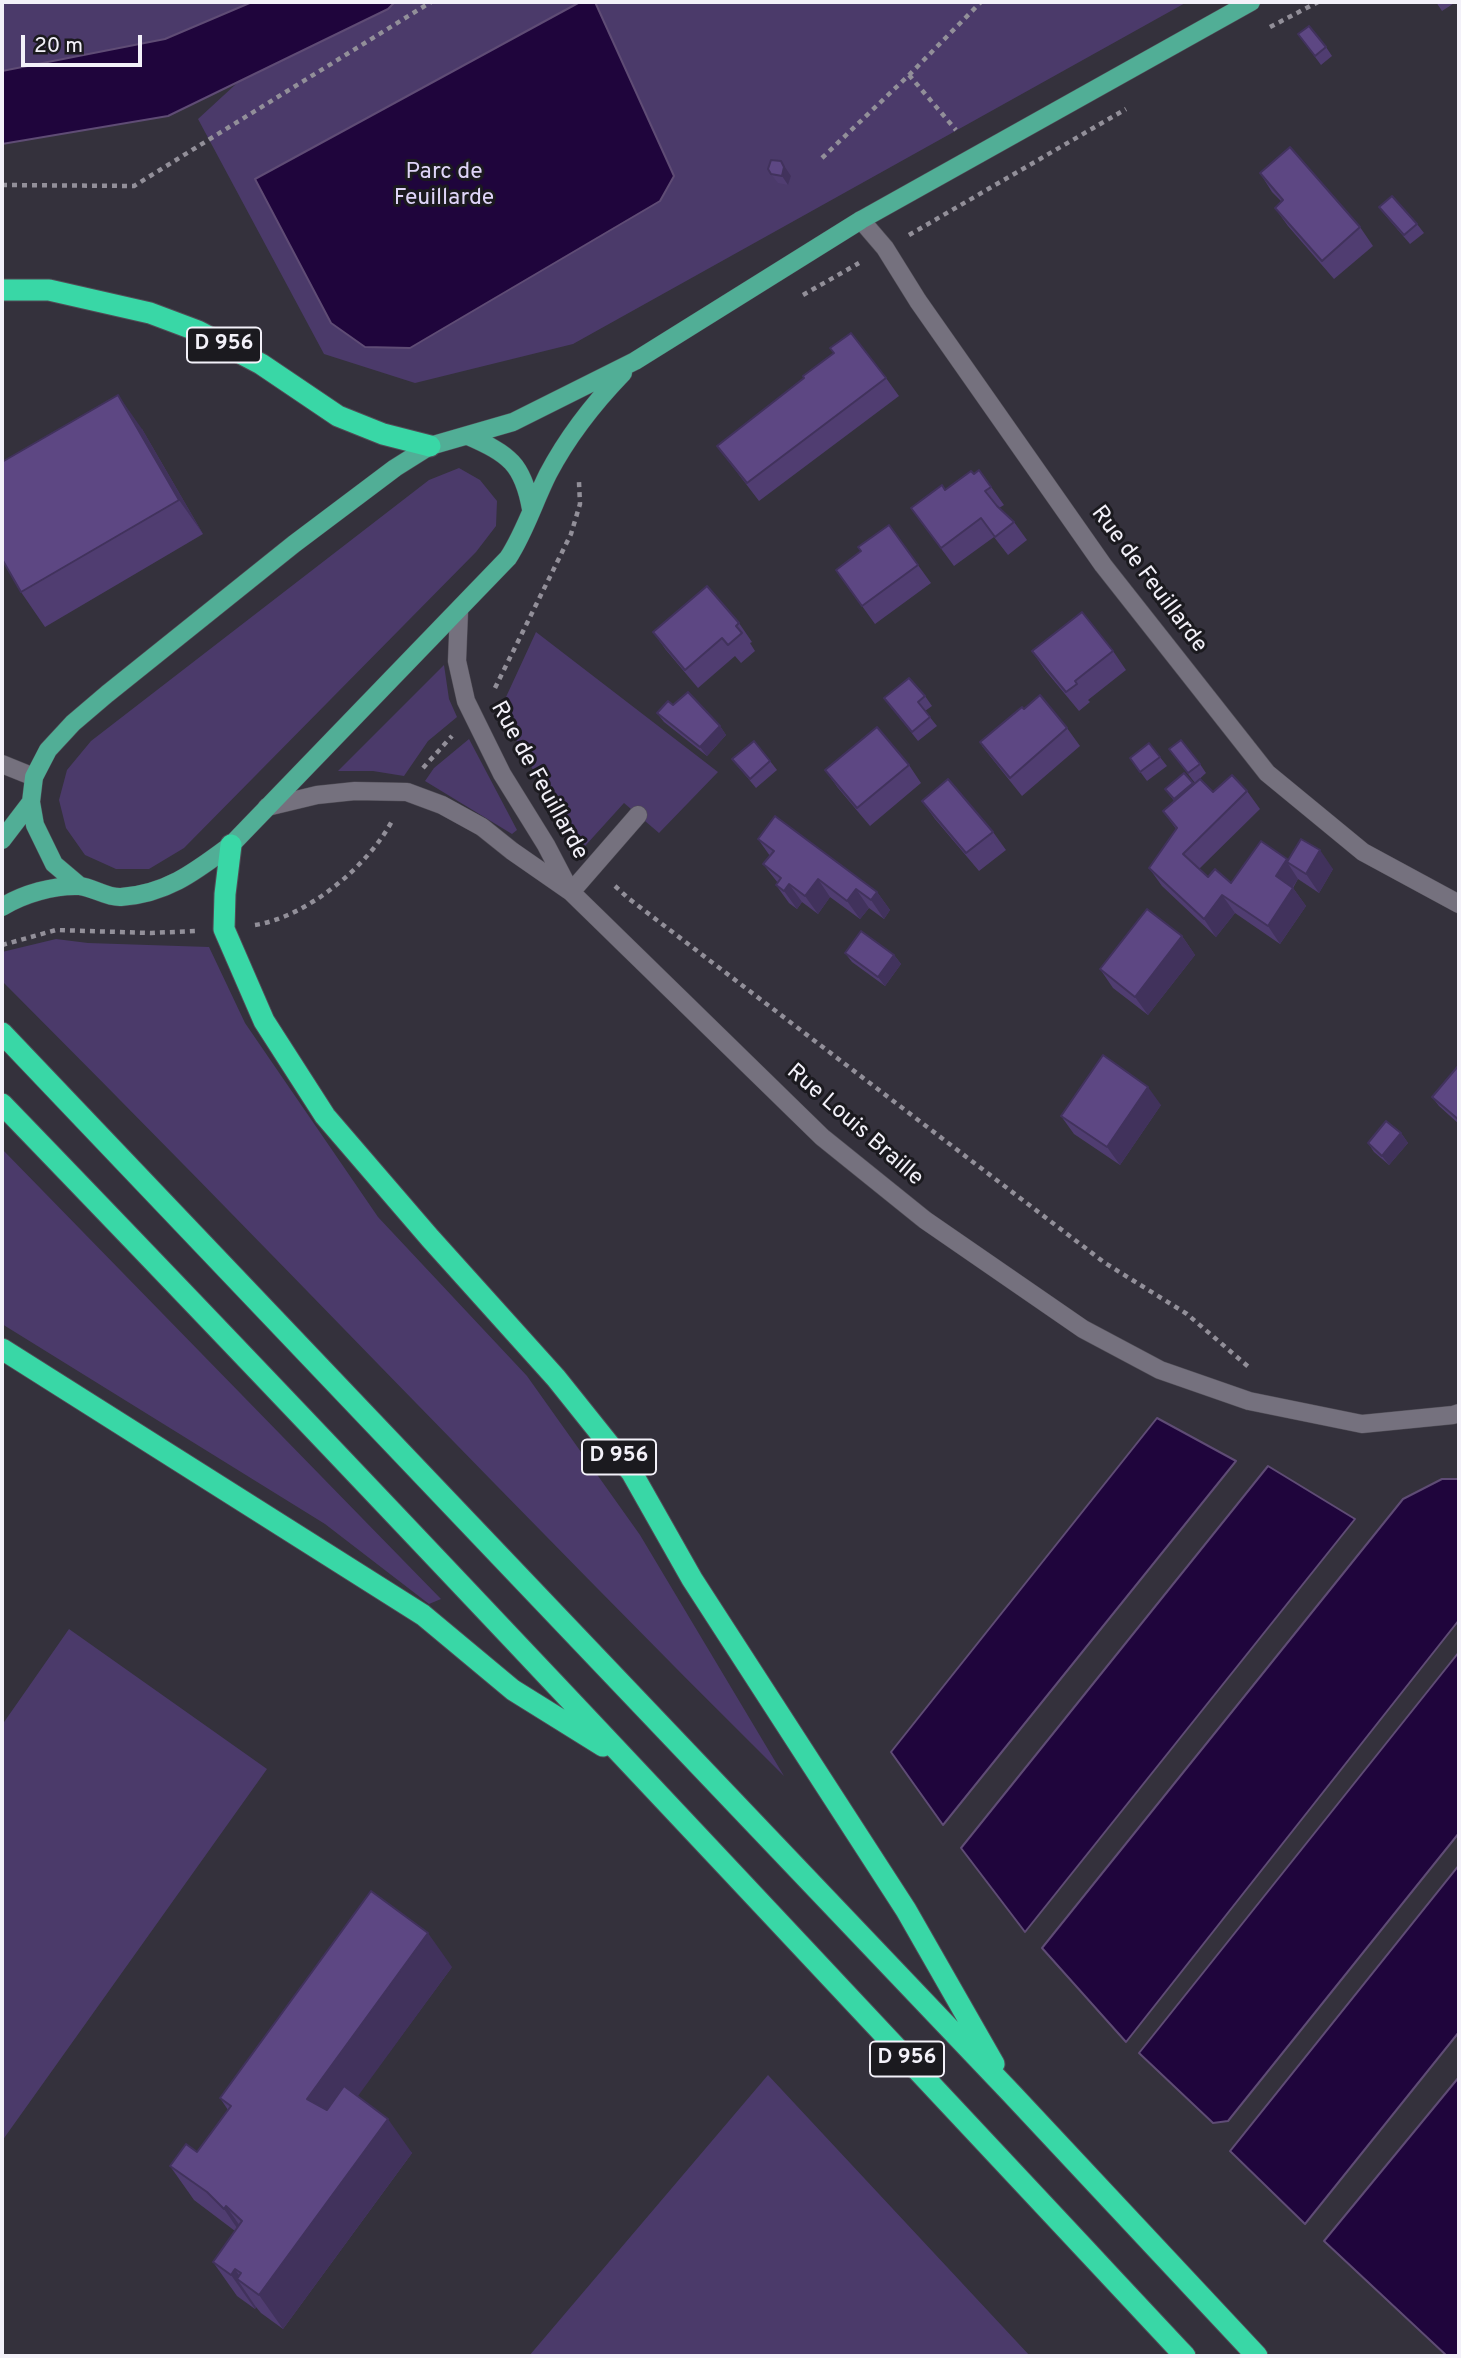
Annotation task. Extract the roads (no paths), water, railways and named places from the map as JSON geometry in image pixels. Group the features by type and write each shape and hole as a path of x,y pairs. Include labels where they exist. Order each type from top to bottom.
{"highway":[{"name":"D 956","path":"2,290 49,290 150,313 198,331 261,365 338,416 383,434 430,446"},
{"name":"D 956","path":"232,845 225,894 224,929 264,1021 325,1116 556,1378 632,1473 692,1580 906,1910 1011,2093"},
{"name":"D 956","path":"2,1033 1011,2093 1257,2356"},
{"name":"D 956","path":"2,1104 629,1762 1185,2356"},
{"name":"D 956","path":"2,1349 423,1615 513,1690 629,1762"}],"main road":[{"path":"635,361 601,395 569,435 531,509 523,536 508,558 232,845 187,878 153,891 118,898 80,886 54,864 35,825 31,802 34,777 48,750 73,723 107,694 294,544 395,468 430,446 513,422 635,361 861,220 1251,2"},
{"path":"468,436 508,457 526,482 531,509"},
{"path":"2,840 31,802"},
{"path":"2,907 11,901 45,890 80,886"}],"street":[{"name":"Rue de Feuillarde","path":"861,220 885,248 918,301 1103,565 1267,773 1363,852 1459,904"},
{"name":"Rue de Feuillarde","path":"458,611 457,661 466,701 502,774 547,845 571,892"},
{"path":"2,764 34,777"},
{"name":"Rue Louis Braille","path":"267,807 317,795 355,791 407,792 442,805 482,827 571,892 822,1137 925,1220 1083,1329 1160,1370 1249,1401 1362,1424 1459,1413"},
{"path":"571,892 638,815"}],"park label":[{"name":"Parc de Feuillarde","path":"444,186"}]}
